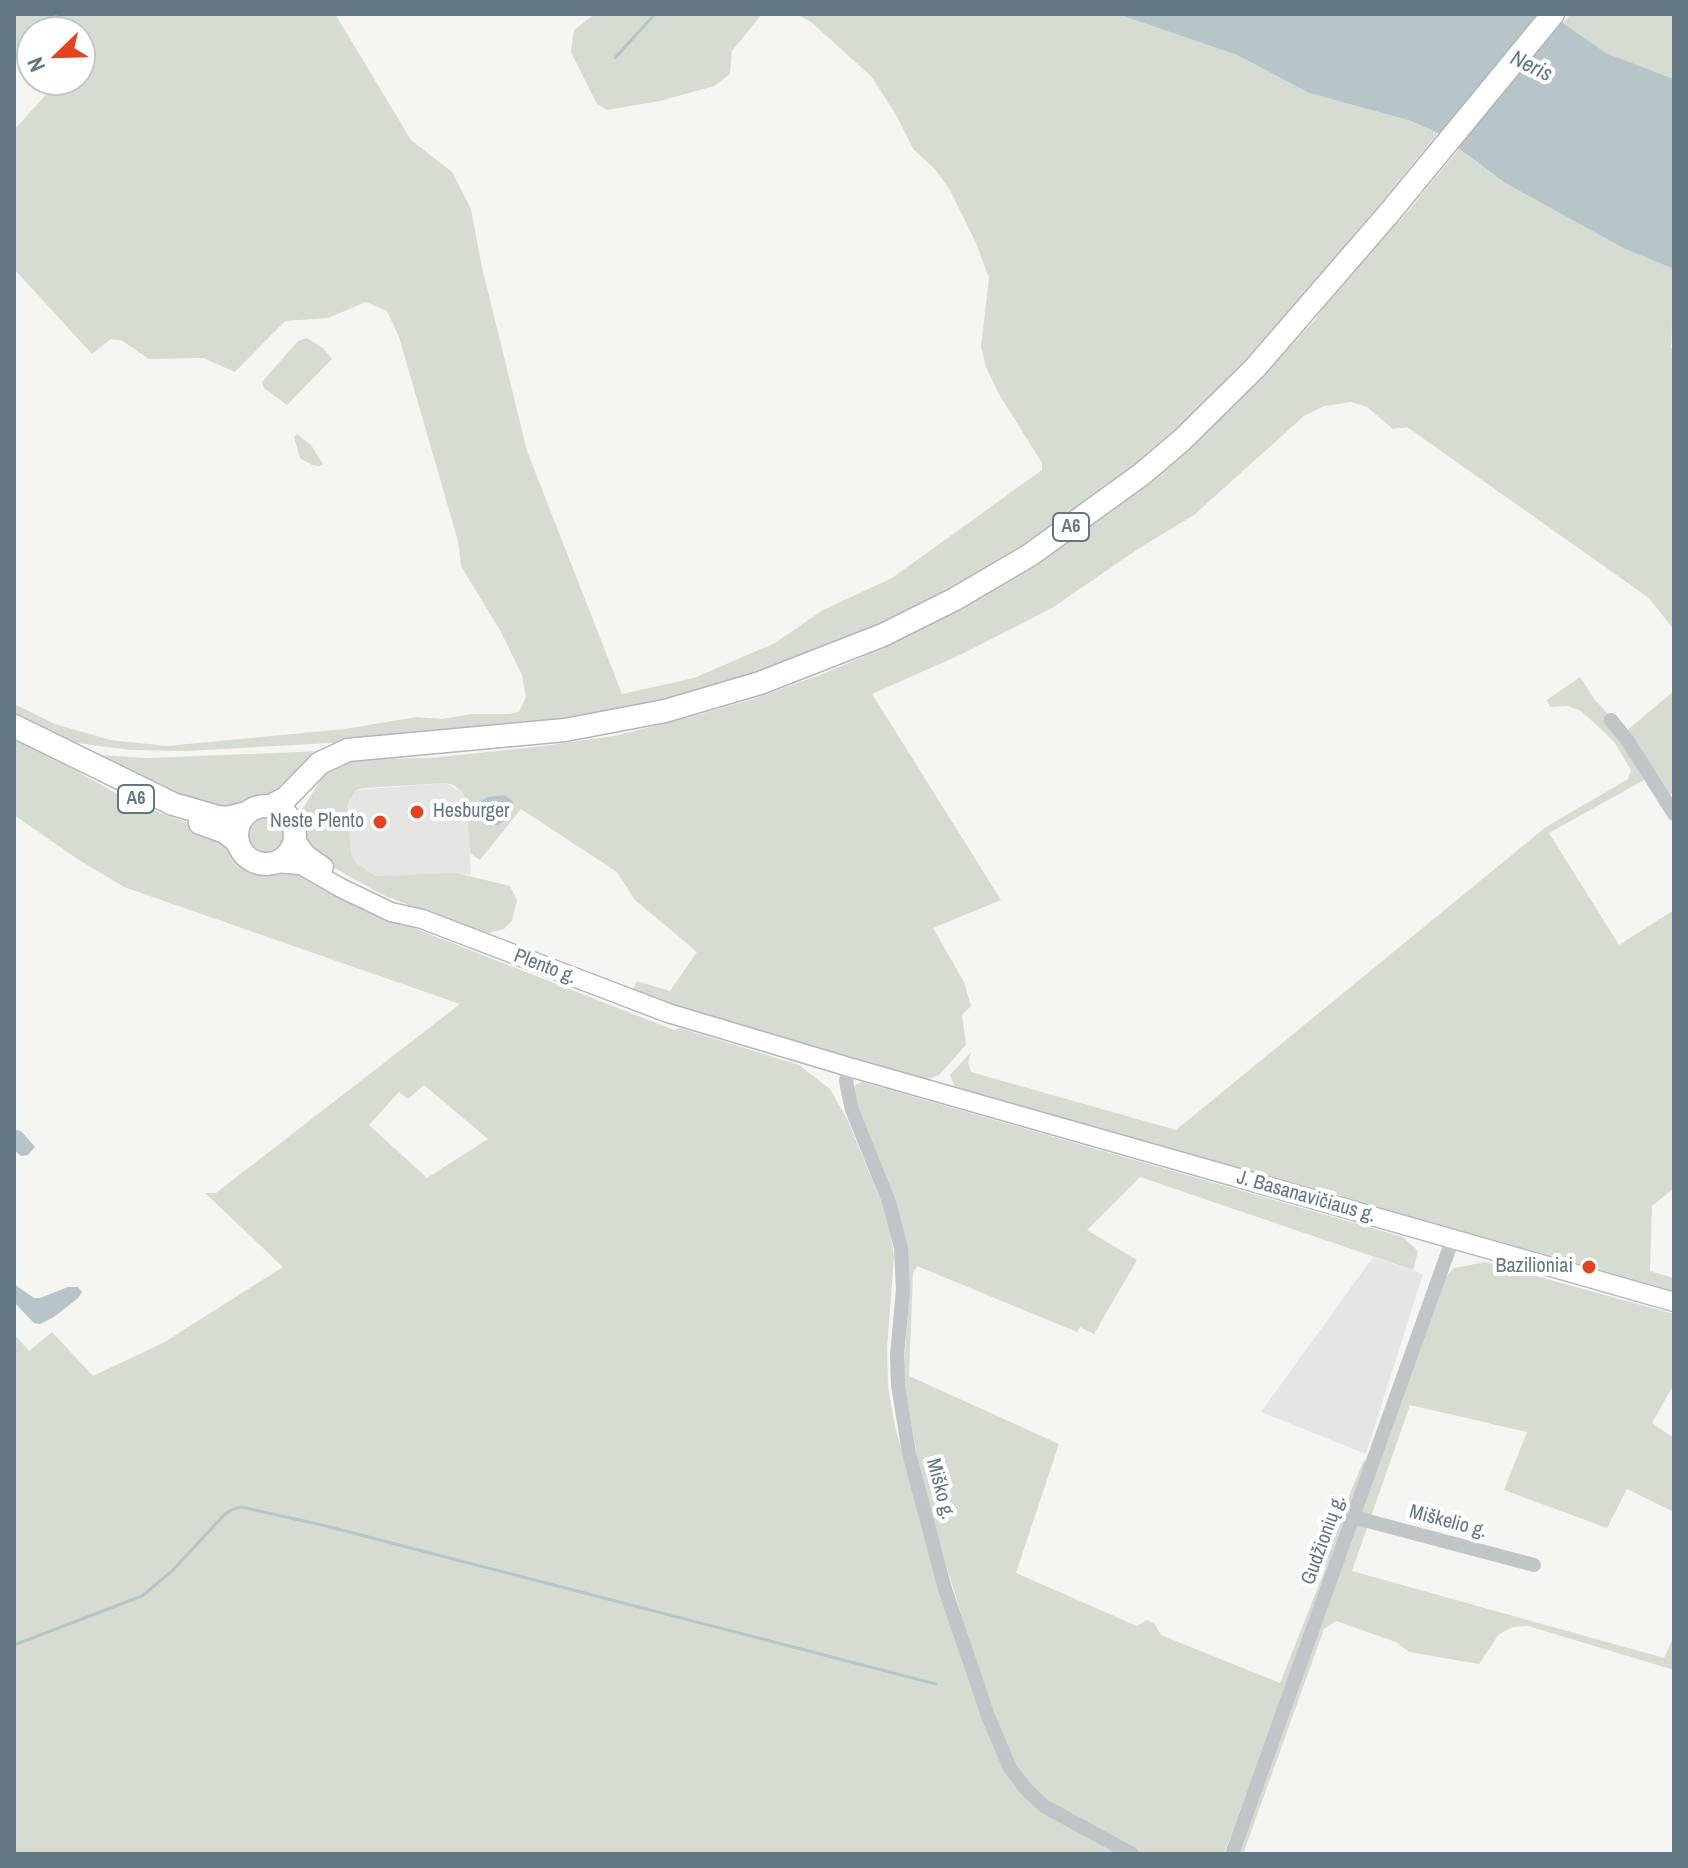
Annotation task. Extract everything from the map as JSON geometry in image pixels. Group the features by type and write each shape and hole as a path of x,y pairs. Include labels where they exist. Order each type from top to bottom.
{"highway":[{"name":"A6","path":"271,806 286,798 320,763 348,750 532,735 665,711 790,673 883,635 992,578 1068,529 1182,440 1279,342 1553,14"},
{"name":"A6","path":"14,726 173,804 218,817 247,813"},
{"name":"A6","path":"40,740 90,774 129,795 160,810 216,827 238,842"},
{"path":"294,832 280,809 271,806 254,808 238,826 238,842 248,858 266,864 275,863 289,854 294,832 298,801 334,756"}],"main road":[{"name":"Plento g.","path":"294,832 306,854 329,871 422,919 668,1013 849,1067"},
{"name":"Plento g.","path":"275,863 301,865 367,902 391,912 422,919"},
{"name":"J. Basanavičiaus g.","path":"849,1067 1674,1302"}],"street":[{"path":"1611,720 1628,741 1674,814"},
{"name":"Miško g.","path":"849,1067 846,1081 852,1110 889,1202 901,1248 903,1290 897,1356 898,1385 909,1453 945,1589 988,1716 1010,1768 1026,1789 1044,1806 1132,1854"},
{"name":"Gudžionių g.","path":"1232,1854 1453,1238"},
{"name":"Miškelio g.","path":"1353,1517 1534,1565"}],"shaded area":[{"path":"14,14 335,14 411,140 452,172 471,209 481,263 527,451 622,694 694,678 775,643 823,610 892,578 1042,470 1042,463 986,367 981,347 989,278 950,190 935,169 914,150 871,76 811,22 796,14 1117,14 1237,55 1309,93 1411,121 1438,133 1277,331 1175,432 1117,481 1019,550 978,576 872,630 781,666 690,694 597,715 348,742 187,751 130,750 61,741 14,713 14,704 55,724 110,740 167,746 345,729 416,717 442,719 472,714 508,714 519,712 526,697 522,675 501,632 461,566 458,541 399,337 387,311 366,302 328,318 285,321 235,372 203,358 149,359 121,340 111,339 92,354 14,269 14,130 45,96 96,96 96,16 16,16 16,55"},
{"path":"595,14 762,14 732,51 730,74 714,86 660,101 607,110 597,104 571,52 574,30"},
{"path":"1571,14 1674,14 1674,79 1606,53 1563,23"},
{"path":"1459,149 1505,183 1625,249 1674,269 1671,348 1674,349 1674,630 1649,598 1407,427 1393,429 1367,407 1351,402 1324,406 1304,416 1194,515 1052,608 962,654 872,694 1001,900 933,928 964,982 971,1006 962,1015 966,1045 939,1075 928,1079 917,1078 631,992 637,981 670,991 697,952 635,900 617,872 521,809 480,860 470,853 466,802 463,793 454,785 364,788 356,790 347,805 351,853 356,863 376,876 457,873 510,886 517,900 512,921 504,929 489,933 472,931 381,894 315,857 303,841 300,819 303,808 327,770 338,763 355,759 430,758 536,747 614,736 683,719 750,700 825,673 891,645 965,607 1044,559 1127,500 1203,436 1315,320 1330,298 1392,225 1400,221"},
{"path":"307,338 323,348 332,359 287,405 264,388 262,382 298,341"},
{"path":"297,434 311,445 323,464 312,465 300,458 294,437"},
{"path":"1580,677 1595,700 1625,732 1674,691 1674,792 1667,797 1653,775 1549,833 1619,945 1674,910 1674,1188 1652,1206 1650,1271 1674,1278 1674,1293 955,1087 950,1075 971,1052 968,1063 971,1072 1176,1130 1546,827 1628,779 1631,770 1615,743 1599,727 1579,710 1568,706 1550,707 1547,700"},
{"path":"14,735 133,803 221,835 243,863 255,869 284,866 388,918 674,1030 680,1028 799,1065 830,1089 847,1119 888,1218 894,1257 887,1348 888,1387 895,1427 928,1545 988,1733 1012,1778 1120,1854 14,1854 14,1334 29,1351 52,1332 93,1376 163,1343 283,1267 205,1193 216,1193 460,1004 124,887 14,815","holes":["424,1085 488,1139 427,1178 369,1125 399,1092 408,1099"]},
{"path":"324,751 273,798 262,798 221,814 82,754 148,758"},
{"path":"446,783 463,793 466,802 471,875 457,873 387,878 376,876 356,863 351,853 347,805 356,790"},
{"path":"265,813 280,819 286,834 280,849 265,855 250,849 244,834 250,819"},
{"path":"862,1082 1403,1237 1418,1251 1413,1270 1140,1177 1087,1230 1137,1260 1094,1334 1080,1327 1077,1332 917,1266 913,1273 909,1376 1059,1444 1016,1573 1137,1626 1147,1620 1154,1623 1161,1635 1280,1683 1326,1567 1321,1563 1364,1460 1368,1464 1224,1854 1142,1854 1059,1809 1036,1791 1008,1751 975,1659 931,1516 918,1462 903,1375 908,1314 907,1259 856,1104 855,1085"},
{"path":"1373,1257 1423,1274 1366,1454 1261,1412"},
{"path":"1485,1262 1674,1314 1674,1384 1652,1423 1674,1438 1674,1512 1627,1489 1607,1528 1504,1490 1527,1432 1410,1405 1352,1571 1664,1658 1674,1636 1674,1670 1528,1626 1513,1627 1499,1634 1479,1664 1409,1652 1396,1642 1336,1621 1324,1629 1243,1854 1237,1854 1445,1278 1454,1268"}],"water":[{"name":"Neris","path":"1117,14 1550,14 1606,53 1674,79 1674,269 1625,249 1505,183 1438,133 1411,121 1309,93 1237,55"},
{"path":"504,795 513,801 511,816 498,825 488,824 481,815 481,801"},
{"path":"17,1130 35,1147 28,1155 21,1156 14,1150 14,1132"},
{"path":"14,1284 34,1298 68,1287 78,1287 82,1292 54,1317 40,1324 34,1323 14,1302"}],"waterway":[{"path":"615,58 655,14"},
{"path":"14,1645 142,1596 172,1571 225,1514 241,1507 322,1525 936,1684"}],"place":[{"name":"Hesburger","path":"417,812"},
{"name":"Neste Plento","path":"380,822"},
{"name":"Bazilioniai","path":"1589,1267"}]}
